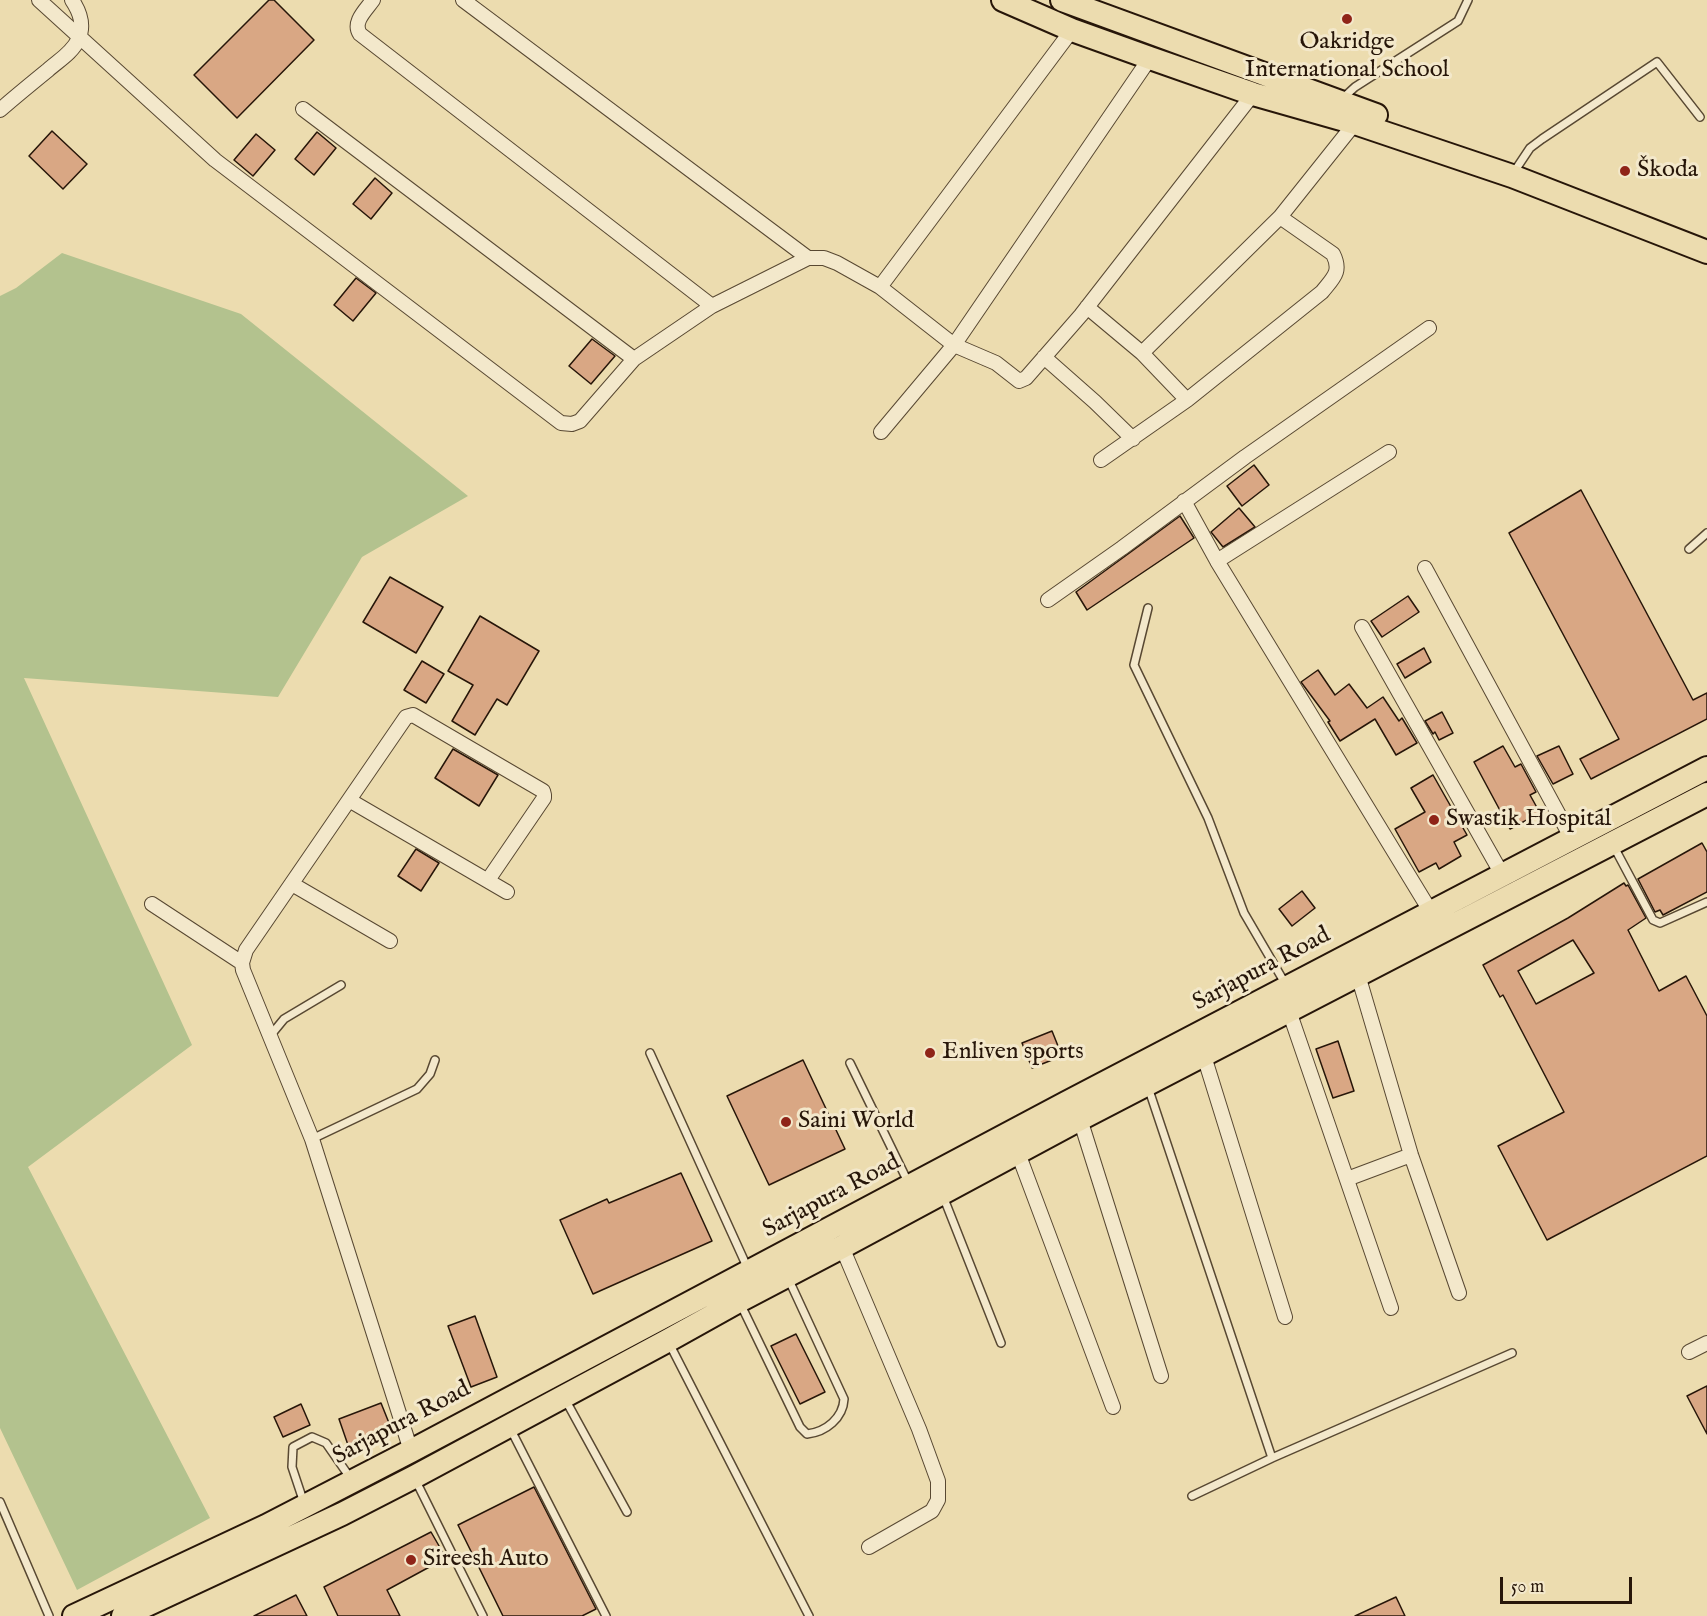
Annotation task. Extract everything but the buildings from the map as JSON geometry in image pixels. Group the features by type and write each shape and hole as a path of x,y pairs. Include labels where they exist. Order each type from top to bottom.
{"main road":[{"path":"1003,0 1072,30 1252,94 1335,109 1355,123 1514,171 1707,252"},
{"path":"1062,0 1335,109 1707,239"},
{"name":"Sarjapura Road","path":"123,1616 152,1606 414,1477 739,1301 781,1266 910,1186 1707,768"},
{"name":"Sarjapura Road","path":"74,1616 266,1526 749,1272 781,1266 842,1247 1080,1119 1707,794"},
{"path":"342,1514 343,1486"}],"street":[{"path":"39,0 215,160 561,423 572,424 580,421 634,359 712,306 808,258 824,258 837,262 879,287 954,345 996,363 1019,381 1026,378 1086,307 1252,94"},
{"path":"0,110 73,48 82,26 78,9 72,0"},
{"path":"373,0 356,25 360,34 712,306"},
{"path":"463,0 808,258"},
{"path":"879,287 1072,30"},
{"path":"881,432 954,345 1150,58"},
{"path":"303,109 634,359"},
{"path":"1142,353 1280,217 1355,123"},
{"path":"1101,460 1187,400 1322,292 1334,276 1338,264 1333,254 1280,217"},
{"path":"1086,307 1142,353 1187,400"},
{"path":"1048,600 1245,456 1429,328"},
{"path":"1044,357 1095,402 1132,439"},
{"path":"1217,561 1389,452"},
{"path":"1184,501 1217,561 1442,932"},
{"path":"1425,568 1572,839"},
{"path":"1362,627 1503,876"},
{"path":"411,1451 312,1139 242,963 246,950 406,717 413,715 543,791 544,795 527,824 488,880"},
{"path":"349,800 507,892"},
{"path":"292,884 390,941"},
{"path":"152,904 242,963"},
{"path":"1358,975 1412,1155 1459,1293"},
{"path":"1289,1011 1391,1308"},
{"path":"1204,1056 1285,1317"},
{"path":"1080,1119 1161,1376"},
{"path":"1018,1153 1113,1407"},
{"path":"1347,1179 1412,1155"},
{"path":"842,1247 919,1429 938,1481 938,1500 932,1510 869,1547"},
{"path":"1689,1353 1707,1343"}],"lane":[{"path":"1335,109 1355,87 1458,21 1468,0"},
{"path":"1514,171 1530,148 1658,62 1700,117"},
{"path":"1689,549 1707,533"},
{"path":"1148,608 1134,665 1208,818 1244,913 1288,987"},
{"path":"1612,843 1653,920 1660,923 1707,902"},
{"path":"270,1036 284,1019 342,986"},
{"path":"650,1053 749,1272"},
{"path":"312,1139 417,1089 430,1074 435,1060"},
{"path":"850,1063 910,1186"},
{"path":"1148,1085 1272,1458"},
{"path":"942,1194 1001,1343"},
{"path":"739,1301 800,1428 807,1434 817,1433 836,1420 843,1408 844,1399 781,1266"},
{"path":"668,1341 809,1616"},
{"path":"1192,1496 1272,1458 1512,1353"},
{"path":"563,1397 627,1512"},
{"path":"509,1426 606,1616"},
{"path":"305,1506 292,1467 293,1447 302,1442 312,1437 326,1443 343,1486"},
{"path":"414,1477 483,1616"},
{"path":"0,1502 49,1616"}],"green space":[{"path":"62,253 241,314 468,496 362,557 278,697 24,678 192,1045 28,1167 210,1518 77,1590 0,1428 0,296 16,288"}],"place":[{"name":"Oakridge International School","path":"1347,19"},
{"name":"Škoda","path":"1625,171"},
{"name":"Swastik Hospital","path":"1434,820"},
{"name":"Enliven sports","path":"930,1053"},
{"name":"Saini World","path":"786,1122"},
{"name":"Sireesh Auto","path":"411,1560"}]}
